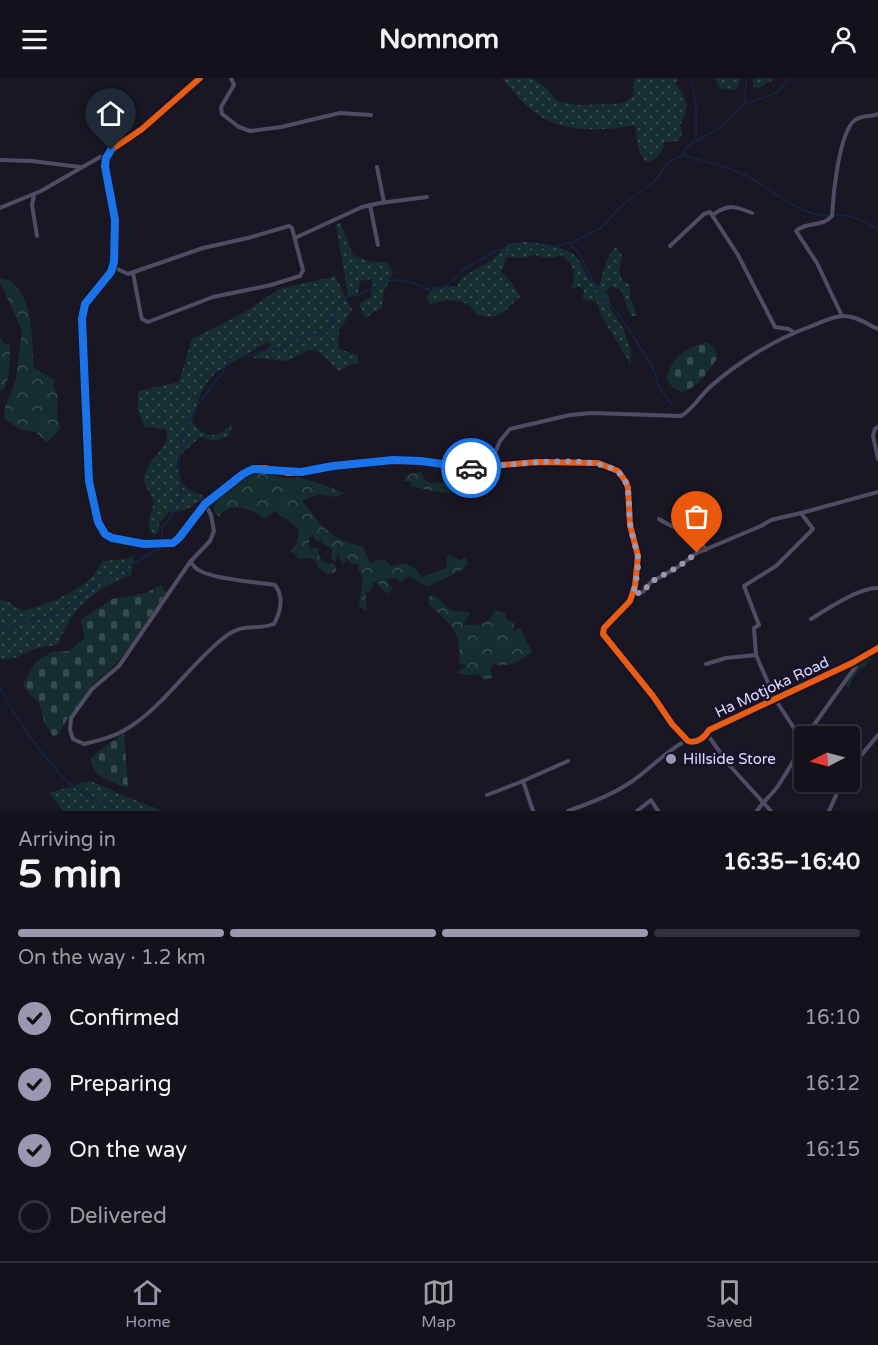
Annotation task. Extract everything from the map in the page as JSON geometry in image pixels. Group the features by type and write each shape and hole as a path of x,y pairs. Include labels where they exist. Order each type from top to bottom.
{"street":[{"path":"200,78 142,129 111,150 106,158 105,171 115,220 113,267 109,276 88,298 82,319 89,481 98,522 105,534 112,538 144,544 173,543 205,504 243,474 253,469 301,472 333,466 393,460 421,461 454,467 565,462 598,464 618,471 628,488 630,525 638,556 633,594 627,607 604,628 603,634 653,696 672,724 687,740 675,746 630,783 594,802 568,811"},
{"path":"231,78 234,85 221,107 222,114 239,127 250,130 281,127 340,113 371,115"},
{"path":"842,316 817,262 796,231 800,227 828,221 832,216 840,156 848,131 857,118 878,114"},
{"path":"0,208 68,177 81,167 100,158 106,158"},
{"path":"0,160 81,167"},
{"path":"377,167 384,202"},
{"path":"34,194 32,205 37,236"},
{"path":"295,238 340,216 370,205 427,197"},
{"path":"370,205 378,245"},
{"path":"670,246 704,214 710,212 713,214 725,207 737,207 752,213"},
{"path":"713,214 738,255 775,327 789,329 793,332"},
{"path":"113,267 124,274 133,273 203,248 289,226 292,228 303,270 300,276 271,285 213,297 152,321 142,319 133,273"},
{"path":"489,467 500,441 510,429 570,415 592,413 681,416 689,412 708,388 724,376 793,332 842,316 857,319 878,329"},
{"path":"878,427 873,436 878,459"},
{"path":"633,594 643,592 651,582 706,550 771,520 878,492"},
{"path":"190,562 197,570 216,576 275,585 280,595 281,606 274,624 265,627 245,626 226,636 204,654 144,717 123,732 84,744 73,739 70,730 71,718 92,688 119,666 190,562 210,541 214,531 211,515 205,504"},
{"path":"794,728 776,699 756,655 754,628 759,625 744,586 776,566 813,529 801,513"},
{"path":"659,519 703,543 706,550"},
{"path":"811,619 853,595 878,588"},
{"name":"Ha Motjoka Road","path":"687,740 693,742 707,734 709,730 857,661 878,648"},
{"path":"706,664 726,658 756,655"},
{"path":"814,726 856,666 857,661"},
{"path":"707,734 730,766 771,811"},
{"path":"860,757 878,735"},
{"path":"757,811 762,802 777,787 794,757"},
{"path":"487,795 568,761"},
{"path":"523,781 533,811"},
{"path":"829,811 838,792"},
{"path":"637,811 651,800 658,811"}],"green space":[{"path":"502,78 532,78 547,89 557,101 577,105 626,102 633,96 634,78 678,78 675,83 686,103 686,113 680,125 682,133 678,141 664,142 659,155 647,162 639,150 635,125 590,129 557,124 528,107"},
{"path":"714,78 741,78 736,90 720,88"},
{"path":"753,78 776,78 759,88 753,87"},
{"path":"340,222 353,255 372,262 387,262 393,273 384,291 382,307 365,318 359,304 371,297 372,279 360,281 358,294 348,296 336,224"},
{"path":"525,242 554,246 569,252 579,261 589,278 599,286 607,259 616,246 622,256 619,271 622,281 630,285 630,297 637,316 632,316 630,313 620,289 610,287 606,292 609,296 610,308 623,328 631,351 631,365 601,315 597,302 583,299 584,290 579,287 571,289 574,279 573,270 569,262 561,255 553,258 535,255 524,258 507,257 501,272 512,283 520,297 505,311 495,316 476,314 472,308 462,302 450,300 431,304 426,298 434,287 457,286 462,277 492,260 508,244"},
{"path":"334,274 352,310 339,331 338,349 358,355 358,362 338,371 320,352 308,350 287,361 253,358 272,345 267,342 212,376 198,402 192,423 203,432 212,435 222,432 233,423 229,436 215,441 200,437 177,458 178,472 183,484 204,497 183,510 169,512 159,523 159,531 154,536 149,528 153,501 144,476 165,443 167,432 165,429 144,427 138,410 138,391 179,382 192,339 245,312 279,289 332,277"},
{"path":"0,278 13,283 25,300 31,323 34,368 55,380 53,387 58,397 57,415 60,429 47,443 36,432 19,429 4,418 5,407 16,379 22,331"},
{"path":"0,337 3,343 10,345 9,371 2,391 0,388"},
{"path":"707,342 715,348 717,358 706,374 688,390 682,392 673,388 667,380 675,360 693,347"},
{"path":"255,472 287,475 344,493 336,497 319,494 302,501 323,527 339,539 363,547 370,563 383,559 392,566 406,563 422,577 446,568 448,555 461,560 466,557 468,565 427,587 409,576 401,582 396,578 385,579 393,588 387,594 376,582 373,583 372,590 366,593 367,611 359,607 363,578 358,564 351,564 346,557 346,562 342,564 338,553 335,562 331,557 332,549 321,540 317,542 312,535 309,539 309,549 317,547 320,558 328,564 334,563 337,572 327,574 317,566 316,561 308,558 300,559 290,551 297,544 299,529 275,511 265,519 248,509 229,509 219,517 213,510 219,497 229,492 243,478"},
{"path":"422,472 424,480 433,484 454,481 456,484 470,483 474,487 474,492 435,491 412,486 409,481 403,481 410,474"},
{"path":"134,555 131,575 95,593 86,601 70,620 58,645 38,648 10,659 0,659 0,600 24,611 56,600 78,588 90,578 103,561 125,559"},
{"path":"161,585 166,593 126,652 94,683 59,734 53,736 45,724 39,702 29,694 23,684 36,662 52,652 69,651 85,638 81,620 112,599 146,593"},
{"path":"429,596 436,596 450,610 470,613 463,625 477,625 486,622 490,620 494,611 505,613 506,619 514,623 513,632 520,628 532,652 510,664 494,664 490,669 492,678 485,680 478,674 457,673 466,666 459,662 456,634 448,622 428,603"},
{"path":"868,657 874,660 868,661 866,667 862,667 853,678 849,687 846,686 851,674"},
{"path":"124,734 128,788 110,781 94,770 91,758"},
{"path":"90,781 161,811 63,811 49,793"}],"waterway":[{"path":"689,78 695,101 696,141"},
{"path":"745,104 746,78"},
{"path":"162,541 162,527 172,516 182,491 178,465 183,436 198,404 223,372 228,360 239,354 248,357 283,347 297,338 328,331 339,300 361,294 384,282 394,280 411,282 432,291 444,287 463,270 495,251 514,247 548,248 576,241 602,227 620,207 656,180 667,163 682,155 688,146 719,128 743,105 778,92 789,78"},
{"path":"683,155 738,172 796,206 818,215 829,216"},
{"path":"834,215 857,219 878,229"},
{"path":"568,243 579,253 598,292 617,312 631,333 652,366 660,388 672,405"},
{"path":"0,631 59,613 105,579 159,549"},
{"path":"0,687 29,735 65,779 84,793 121,811"}],"cycle path":[{"path":"200,78 142,129 111,150 106,158 106,171 115,220 114,262 111,272 85,304 82,319 89,481 98,522 105,534 112,538 144,544 173,543 205,504 243,474 253,469 265,468 288,473 393,460 421,461 466,468 537,462 598,463 618,471 626,482 630,525 638,556 635,586 630,601 604,628 603,634 653,696 672,724 688,741 698,741 709,730 852,663 878,648"}],"way so far":[{"path":"471,468 520,463 565,462 598,464 618,471 628,488 630,525 638,556 633,594 643,592 651,582 697,553"}],"place":[{"name":"Hillside Store","path":"671,759"}],"route":[{"path":"111,150 106,158 105,171 115,220 113,267 109,276 88,298 82,319 89,481 98,522 105,534 112,538 144,544 173,543 214,495 253,469 265,468 288,473 393,460 421,461 471,468"}]}
